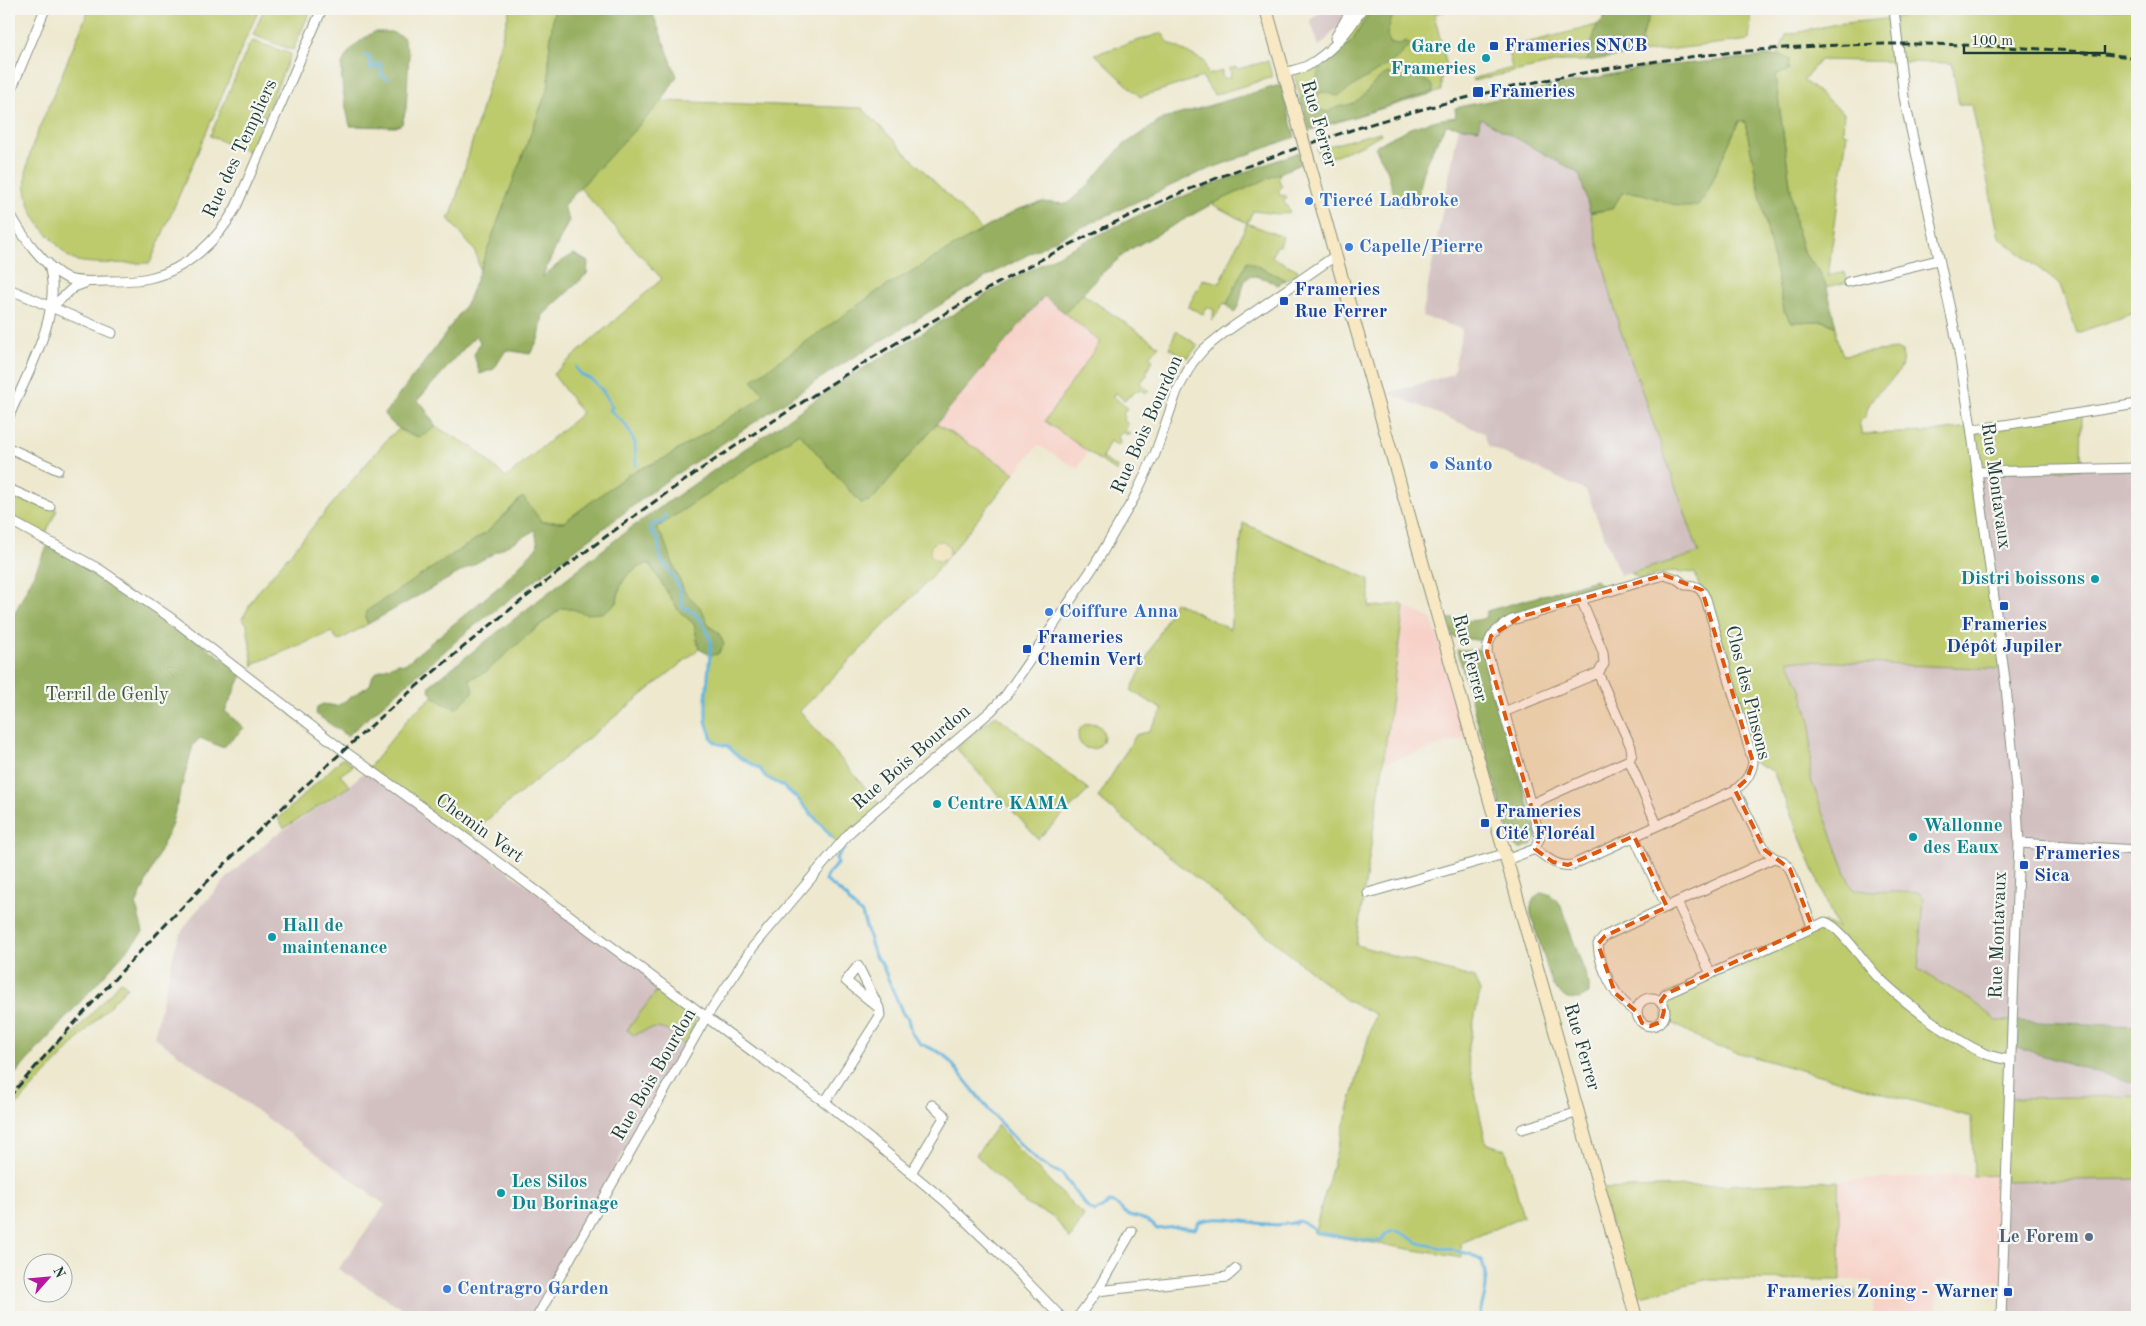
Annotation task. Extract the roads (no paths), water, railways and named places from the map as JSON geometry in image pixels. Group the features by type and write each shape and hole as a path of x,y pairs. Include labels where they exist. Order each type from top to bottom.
{"main road":[{"name":"Rue Ferrer","path":"1266,9 1636,1317"}],"street":[{"path":"9,95 45,9"},
{"name":"Rue des Templiers","path":"47,262 68,278 77,281 151,278 190,258 219,233 236,207 322,9"},
{"path":"1327,50 1352,9"},
{"path":"1284,73 1306,67 1327,50 1353,24 1362,9"},
{"name":"Rue Montavaux","path":"1894,9 1904,97 1958,346 1972,430 2006,687 2016,788 2019,843 2001,1317"},
{"path":"9,211 21,233 47,262 52,276 52,308 9,416"},
{"name":"Rue Bois Bourdon","path":"537,1317 706,1017 753,947 851,831 992,710 1006,695 1096,563 1118,527 1148,469 1187,369 1197,356 1224,333 1335,256"},
{"path":"1848,282 1938,260"},
{"path":"52,308 74,287 93,281"},
{"path":"9,289 112,333"},
{"path":"1972,430 2137,404"},
{"path":"9,448 58,470"},
{"path":"1977,472 2137,468"},
{"path":"9,489 50,507"},
{"name":"Chemin Vert","path":"9,520 70,552 122,584 171,618 344,751 825,1102 911,1172 1000,1254 1061,1317"},
{"name":"Clos des Pinsons","path":"1535,849 1553,862 1568,866 1734,790 1747,779 1753,762 1709,608 1702,590 1694,585 1685,585 1677,579 1664,575 1581,599"},
{"path":"1368,893 1535,849 1540,837 1531,804 1504,712 1487,652 1488,642 1496,630 1512,620 1581,599 1603,652 1604,664 1598,673 1504,712"},
{"path":"1531,804 1629,760 1632,754 1631,746 1598,673"},
{"path":"1629,760 1657,825"},
{"path":"1734,790 1765,850 1774,858 1783,861 1790,869 1812,926"},
{"path":"1634,836 1667,907"},
{"path":"2019,843 2137,850"},
{"path":"1637,1012 1639,1004 1647,999 1660,1002 1664,1008 1664,1014 1660,1022 1650,1026 1642,1023 1637,1012 1626,1005 1616,993 1598,953 1598,944 1605,936 1774,858"},
{"path":"1677,902 1711,974"},
{"path":"1660,1002 1666,994 1812,926 1825,922 1830,924 1897,995 1968,1045 1991,1056 2010,1060"},
{"path":"825,1102 878,1021 879,1008"},
{"path":"911,1172 945,1116 932,1105"},
{"path":"1522,1129 1579,1112"},
{"path":"1078,1317 1097,1290 1132,1231"},
{"path":"1097,1290 1227,1277 1236,1269"}],"water":[{"path":"1838,1289 1856,1290 1855,1298 1837,1297"}],"waterway":[{"path":"365,55 371,59 370,66 372,69 379,63 381,75 388,79"},
{"path":"576,367 580,374 591,379 603,391 612,407 610,410 626,425 635,443 636,466"},
{"path":"665,515 664,521 650,526 651,531 658,540 661,560 679,587 683,607 701,621 711,643 706,721 712,739 716,743 727,746 739,757 759,768 766,777 781,785 797,798 832,837"},
{"path":"844,849 836,858 838,863 825,880 847,897 850,903 862,914 875,956 881,962 903,1014 908,1018 911,1033 921,1044 945,1055 993,1115 1016,1140 1040,1163 1062,1174 1088,1208 1095,1212 1111,1202 1124,1212 1148,1221 1157,1229 1177,1227 1195,1229 1199,1222 1211,1219 1224,1219 1275,1225 1299,1221 1310,1226 1317,1233 1374,1241 1382,1241 1386,1234 1392,1231 1400,1232 1419,1243 1470,1254 1482,1261 1486,1284 1480,1317"}],"railway":[{"path":"9,1097 150,941 261,828 358,737 481,633 609,534 742,442 927,324 1008,277 1091,234 1234,171 1338,134 1444,104 1551,79 1659,61 1769,49 1879,44 1989,46 2082,52 2137,58"}],"place":[{"name":"Frameries SNCB","path":"1494,46"},
{"name":"Gare de Frameries","path":"1486,58"},
{"name":"Frameries","path":"1478,92"},
{"name":"Tiercé Ladbroke","path":"1309,201"},
{"name":"Capelle/Pierre","path":"1349,247"},
{"name":"Frameries Rue Ferrer","path":"1284,301"},
{"name":"Santo","path":"1434,465"},
{"name":"Distri boissons","path":"2095,579"},
{"name":"Frameries Dépôt Jupiler","path":"2004,606"},
{"name":"Coiffure Anna","path":"1049,612"},
{"name":"Frameries Chemin Vert","path":"1027,649"},
{"name":"Centre KAMA","path":"937,804"},
{"name":"Frameries Cité Floréal","path":"1485,823"},
{"name":"Wallonne des Eaux","path":"1913,837"},
{"name":"Frameries Sica","path":"2024,865"},
{"name":"Hall de maintenance","path":"272,937"},
{"name":"Les Silos Du Borinage","path":"501,1193"},
{"name":"Le Forem","path":"2089,1237"},
{"name":"Centragro Garden","path":"447,1289"},
{"name":"Frameries Zoning - Warner","path":"2008,1292"}],"park label":[{"name":"Terril de Genly","path":"107,695"}]}
